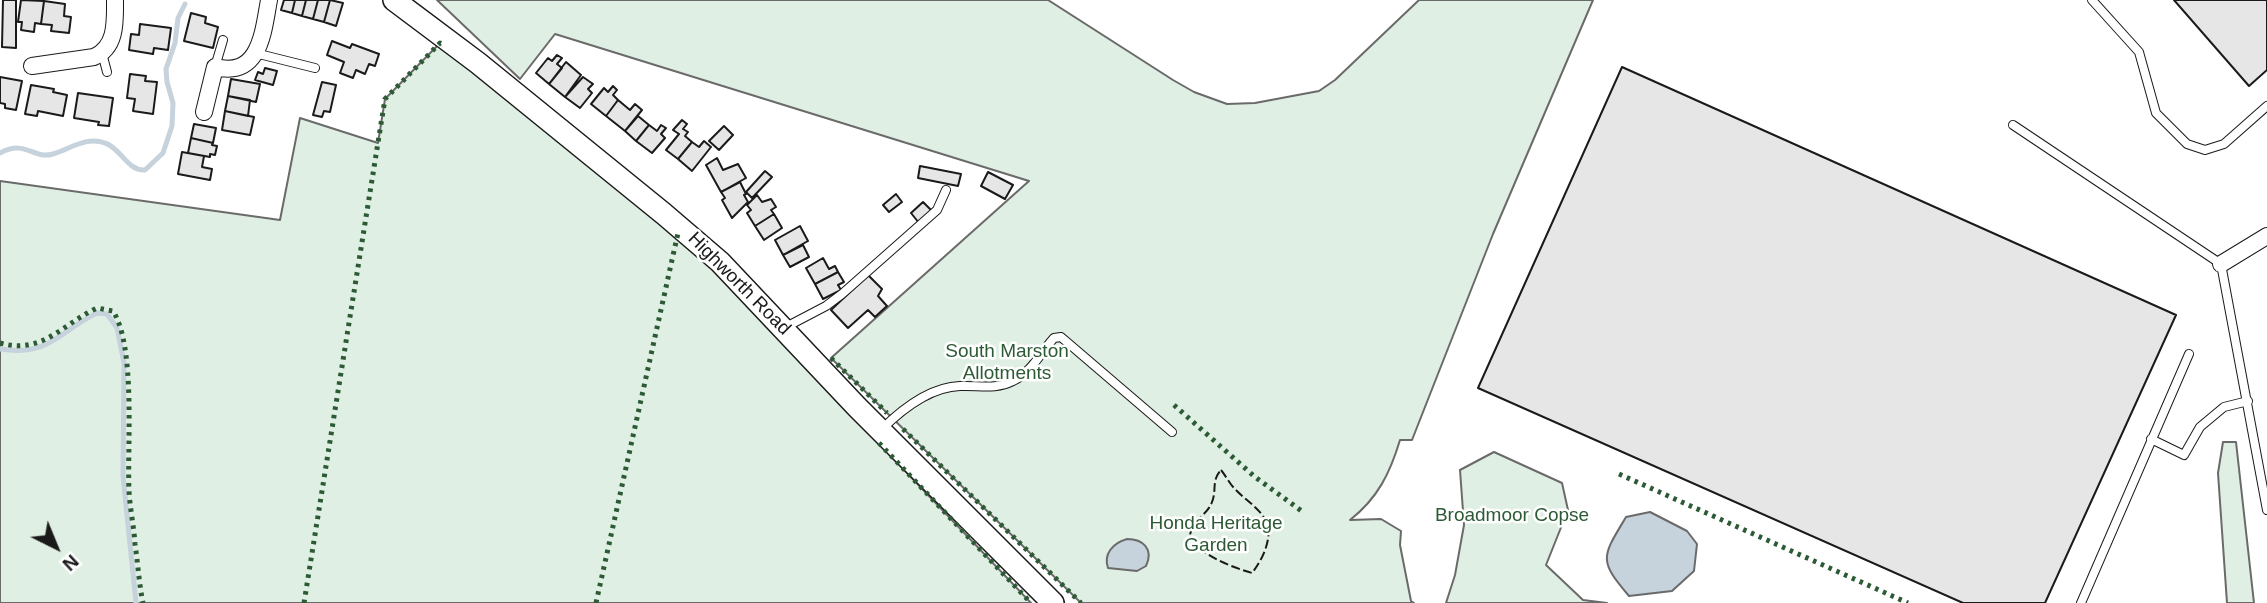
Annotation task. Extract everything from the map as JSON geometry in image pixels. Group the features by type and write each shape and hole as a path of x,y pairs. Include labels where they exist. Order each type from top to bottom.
{"street":[{"path":"32,66 94,57 102,53 114,32 116,0"},
{"path":"204,112 215,67 226,70 243,66 255,53 269,0"},
{"name":"Highworth Road","path":"394,0 478,63 720,262 881,430 1053,603"},
{"path":"2221,264 2267,236"}],"lane":[{"path":"2092,0 2139,52 2156,113 2187,144 2205,150 2224,144 2267,106"},
{"path":"215,67 223,40"},
{"path":"102,53 107,72"},
{"path":"255,53 315,68"},
{"path":"2013,125 2221,264 2267,510"},
{"path":"784,328 826,306 842,294 937,210 946,190"},
{"path":"881,430 908,407 940,390 962,386 996,387 1013,381 1027,370 1052,341 1061,337 1172,432"},
{"path":"2081,603 2189,354"},
{"path":"2151,439 2184,455 2200,427 2224,407 2248,401"}],"green space":[{"path":"437,0 1048,0 1173,80 1194,92 1227,104 1255,103 1319,91 1335,80 1419,0 1593,0 1493,234 1412,440 1400,440 1382,484 1360,512 1350,520 1381,519 1401,531 1400,545 1411,601 1414,603 1081,603 831,358 1029,181 555,34 520,79"},
{"path":"440,43 678,233 1031,603 0,603 0,181 280,220 300,118 378,143 385,99"},
{"path":"2223,442 2236,442 2254,603 2227,603 2218,473"},
{"name":"Broadmoor Copse","path":"1494,452 1562,483 1568,510 1546,565 1583,600 1607,603 1446,603 1455,575 1464,525 1460,470"}],"shaded area":[{"path":"1650,512 1687,531 1697,544 1694,571 1672,591 1629,596 1608,566 1608,550 1626,517"},
{"path":"1127,539 1146,546 1149,555 1146,566 1137,571 1108,568 1110,550"}],"building":[{"path":"3,0 16,0 16,48 2,47"},
{"path":"21,0 44,1 41,24 35,23 34,32 21,30 22,22 18,22"},
{"path":"284,0 295,0 292,13 281,10"},
{"path":"295,0 306,0 302,16 292,13"},
{"path":"306,0 318,0 313,19 302,16"},
{"path":"318,0 330,0 324,22 313,19"},
{"path":"330,0 343,3 336,26 324,22"},
{"path":"2174,0 2267,0 2267,70 2249,86"},
{"path":"44,1 65,4 64,16 71,17 69,33 51,31 52,25 41,24"},
{"path":"191,13 206,17 205,23 218,27 213,48 184,41"},
{"path":"140,24 171,28 168,50 154,48 153,54 129,50 131,34 139,35"},
{"path":"332,41 350,48 352,44 379,54 375,66 369,64 365,74 356,70 353,78 340,73 344,62 327,55"},
{"path":"557,55 562,58 557,64 562,68 549,84 536,73 548,58 552,61"},
{"path":"566,62 581,75 565,97 549,84"},
{"path":"1622,67 2176,315 2045,603 1963,603 1478,388"},
{"path":"265,68 277,71 273,85 255,80 258,72 263,74"},
{"path":"130,74 146,76 145,81 157,82 153,114 133,111 135,99 127,98"},
{"path":"0,77 22,81 16,110 5,108 5,104 0,103"},
{"path":"583,77 593,84 588,89 592,93 580,108 565,97"},
{"path":"231,79 260,84 256,102 228,96"},
{"path":"322,82 336,85 330,112 324,111 322,117 313,115"},
{"path":"31,85 54,89 53,92 67,95 63,116 38,111 37,116 25,114"},
{"path":"613,86 617,90 613,95 618,100 606,116 591,104 604,88 608,92"},
{"path":"78,93 113,98 109,126 74,118"},
{"path":"228,96 250,100 248,116 225,111"},
{"path":"618,100 630,110 635,104 642,110 625,131 606,116"},
{"path":"225,111 254,117 250,135 222,130"},
{"path":"638,116 649,125 636,141 625,131"},
{"path":"682,120 687,124 683,129 688,132 685,136 692,142 678,159 666,150 679,134 673,130"},
{"path":"194,124 216,128 213,143 191,138"},
{"path":"649,125 657,131 661,125 666,128 661,134 665,138 652,153 636,141"},
{"path":"724,126 733,135 719,150 709,141"},
{"path":"191,138 213,143 212,145 217,146 215,155 210,154 210,157 188,153"},
{"path":"704,141 711,147 692,171 678,159 692,142 699,147"},
{"path":"182,152 204,156 202,167 212,169 210,180 178,174"},
{"path":"717,158 723,170 738,164 746,178 721,192 706,165"},
{"path":"920,166 961,174 958,186 918,178"},
{"path":"765,171 772,177 752,198 746,192"},
{"path":"988,172 1013,185 1005,199 981,186"},
{"path":"740,182 748,202 732,218 722,200 725,198 721,192"},
{"path":"896,194 902,202 889,212 883,205"},
{"path":"757,195 762,202 771,199 776,207 771,210 774,214 755,226 747,213 751,210 747,205"},
{"path":"923,202 932,211 919,223 911,213"},
{"path":"774,214 782,228 764,240 755,226"},
{"path":"800,226 808,241 783,255 775,240"},
{"path":"803,245 809,257 790,267 783,255"},
{"path":"823,258 829,269 835,266 838,272 815,284 806,268"},
{"path":"838,272 844,282 838,285 841,290 823,299 815,284"},
{"path":"868,275 882,289 878,296 887,306 875,317 868,310 848,328 831,310"}],"waterway":[{"path":"0,153 16,148 46,155 85,142 98,141 111,146 133,167 145,170 163,153 172,126 173,103 166,69 175,43 178,18 185,4"},
{"path":"0,349 17,350 43,346 97,313 107,314 117,328 124,363 123,476 136,603"}],"hedge":[{"path":"304,603 385,99 440,43 442,44"},
{"path":"596,603 678,233"},
{"path":"0,343 28,345 52,336 97,308 113,311 120,327 128,372 129,491 143,603"},
{"path":"831,358 887,413"},
{"path":"1174,405 1255,477 1303,512"},
{"path":"903,429 1081,603"},
{"path":"879,443 1031,603"},
{"path":"1619,474 1908,603"}],"fence":[{"path":"1221,470 1232,486 1260,512 1267,523 1266,546 1252,573 1208,554 1200,549 1190,535 1194,525 1212,502 1216,478 1221,470"}],"park label":[{"name":"South Marston Allotments","path":"1007,363"},
{"name":"Honda Heritage Garden","path":"1216,535"}]}
